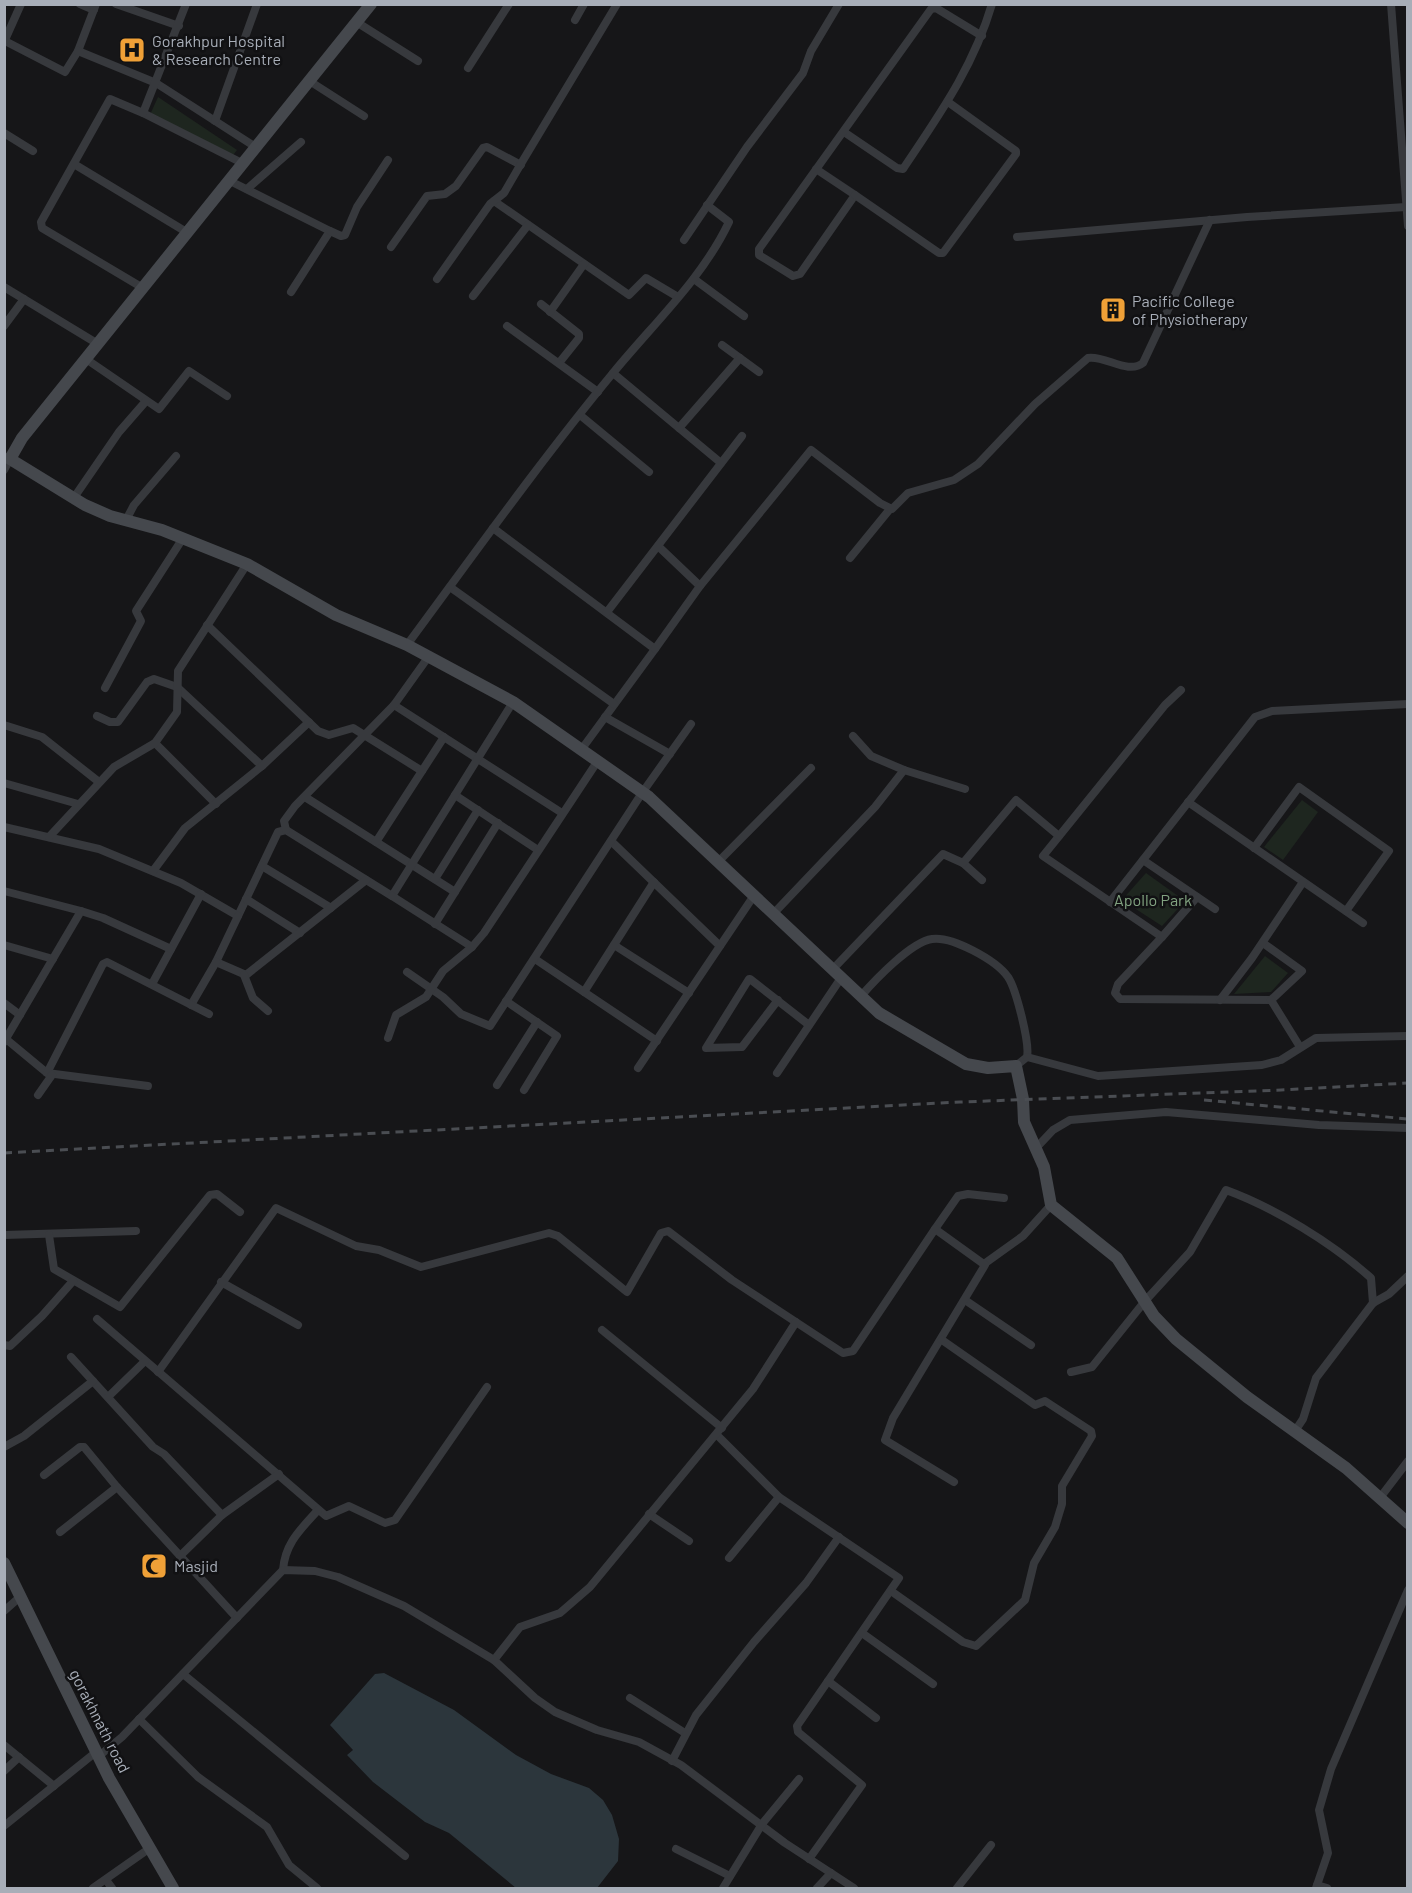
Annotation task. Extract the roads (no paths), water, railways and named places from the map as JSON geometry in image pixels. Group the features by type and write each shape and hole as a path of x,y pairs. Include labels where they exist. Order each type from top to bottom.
{"street":[{"path":"21,4 5,42 62,72 68,70 78,51 95,7 80,4"},
{"path":"116,4 179,26"},
{"path":"143,113 186,4"},
{"path":"215,121 257,4"},
{"path":"371,4 311,82 22,438 6,461 73,499 110,516 183,538 247,564 336,615 407,645 513,702 642,793 755,894 836,974 879,1012 966,1064 988,1068 1016,1066 1027,1057 1028,1044 1008,976 957,942 931,939 915,945 876,978 861,996"},
{"path":"468,68 509,4"},
{"path":"575,20 584,4"},
{"path":"437,279 494,201 504,193 617,4"},
{"path":"684,240 755,135 803,73 811,51 839,4"},
{"path":"844,132 897,168 903,169 948,102 982,36 992,4"},
{"path":"1390,5 1407,226"},
{"path":"855,195 800,274 793,276 759,255 759,249 931,9 936,8 982,36"},
{"path":"358,23 418,61"},
{"path":"78,51 156,83 257,148"},
{"path":"311,82 364,116"},
{"path":"143,288 42,228 41,222 110,99 143,113 244,164"},
{"path":"816,169 939,253 943,253 1016,154 1016,151 948,102"},
{"path":"4,133 33,151"},
{"path":"247,189 301,142"},
{"path":"391,247 427,196 445,194 456,186 483,148 487,147 520,165"},
{"path":"230,181 341,236 345,235 357,207 388,160"},
{"path":"74,164 188,233"},
{"path":"494,201 629,295 646,278 678,297"},
{"path":"407,645 493,528 598,392 694,279 729,222 708,206"},
{"path":"1017,237 1210,220 1406,207"},
{"path":"850,558 890,509 908,493 954,480 978,465 1035,404 1088,358 1095,356 1132,367 1143,363 1210,220"},
{"path":"473,296 528,225"},
{"path":"291,292 330,231"},
{"path":"550,312 584,264"},
{"path":"694,279 744,316"},
{"path":"4,287 98,344"},
{"path":"4,326 24,299"},
{"path":"541,304 580,336 559,363"},
{"path":"507,327 598,392"},
{"path":"722,345 759,372"},
{"path":"679,428 740,358"},
{"path":"86,359 161,409 189,371 227,396"},
{"path":"613,373 721,463"},
{"path":"73,499 119,432 146,401"},
{"path":"580,415 649,471"},
{"path":"607,612 742,436"},
{"path":"581,750 700,586 811,450 890,509"},
{"path":"126,520 134,505 176,456"},
{"path":"493,528 655,649"},
{"path":"105,688 141,621 136,611 183,538"},
{"path":"658,546 700,586"},
{"path":"50,837 114,767 155,743 177,712 178,671 247,564"},
{"path":"450,587 614,704"},
{"path":"207,625 324,735 350,728 422,771"},
{"path":"429,656 394,705 305,796 284,821 286,830 472,947"},
{"path":"98,716 110,722 118,722 151,679 177,687 262,766"},
{"path":"1162,937 1044,857 1043,854 1165,705 1181,690"},
{"path":"392,896 513,702"},
{"path":"1110,902 1255,717 1261,713 1407,704"},
{"path":"394,705 562,813"},
{"path":"605,717 670,754"},
{"path":"153,871 185,828 262,766 309,722"},
{"path":"407,972 433,989 461,1014 489,1027 642,793 691,724"},
{"path":"4,725 42,737 99,782"},
{"path":"853,736 871,756 904,770 965,789"},
{"path":"376,842 444,737"},
{"path":"155,743 216,804"},
{"path":"388,1038 396,1016 422,1001 433,989 443,971 472,947 597,762"},
{"path":"719,861 812,768"},
{"path":"774,913 875,807 904,770"},
{"path":"4,783 78,804"},
{"path":"1254,848 1299,787 1389,851 1346,911"},
{"path":"455,795 538,850"},
{"path":"305,796 455,892"},
{"path":"963,863 1016,800 1059,836"},
{"path":"1188,802 1363,923"},
{"path":"435,879 478,810"},
{"path":"435,924 498,823"},
{"path":"4,827 99,849 201,894 237,916"},
{"path":"191,1005 216,962 278,832 286,830"},
{"path":"611,841 720,946"},
{"path":"777,1073 809,1025 836,974 943,854 963,863 982,880"},
{"path":"1143,860 1215,909"},
{"path":"262,866 332,908"},
{"path":"244,975 366,880"},
{"path":"584,992 654,882"},
{"path":"1220,1000 1263,943 1303,882"},
{"path":"4,891 103,918 171,950"},
{"path":"152,984 201,894"},
{"path":"638,1068 755,894"},
{"path":"1197,897 1118,984 1115,993 1120,999 1271,1000 1302,971 1263,943"},
{"path":"246,899 300,933"},
{"path":"81,911 5,1040 50,1074 148,1086"},
{"path":"4,945 53,959"},
{"path":"614,945 689,993"},
{"path":"535,959 657,1041"},
{"path":"38,1095 104,964 110,962 209,1014"},
{"path":"216,962 244,975 253,998 268,1011"},
{"path":"778,1000 742,1047 706,1048 746,980 750,979 778,1000 809,1025"},
{"path":"1271,1000 1300,1047"},
{"path":"506,1001 556,1034 557,1039 524,1090"},
{"path":"4,1003 20,1015"},
{"path":"497,1085 537,1022"},
{"path":"1027,1057 1098,1076 1262,1065 1281,1060 1322,1036 1407,1036"},
{"path":"1016,1066 1023,1099 1024,1122 1044,1167 1051,1205 1117,1258 1154,1316 1176,1339 1247,1397 1346,1468 1407,1523"},
{"path":"1036,1147 1053,1130 1070,1120 1166,1112 1307,1124 1407,1128"},
{"path":"1071,1372 1092,1367 1145,1300 1190,1252 1226,1190 1253,1200 1350,1260 1371,1278 1373,1303"},
{"path":"49,1234 54,1269 120,1307 210,1196 217,1194 240,1212"},
{"path":"158,1372 273,1210 279,1207 356,1246 379,1250 421,1267 549,1233 558,1236 627,1292 661,1233 668,1231 732,1280 843,1353 853,1351 958,1196 969,1194 1004,1198"},
{"path":"954,1482 885,1440 893,1418 942,1340 984,1264 1023,1236 1051,1205"},
{"path":"934,1229 984,1264"},
{"path":"4,1235 136,1231"},
{"path":"1295,1431 1303,1419 1316,1378 1373,1303 1389,1294 1407,1276"},
{"path":"4,1344 10,1346 42,1316 73,1281"},
{"path":"221,1282 298,1325"},
{"path":"965,1300 1031,1345"},
{"path":"97,1319 318,1510 330,1516 349,1506 385,1523 395,1520 487,1387"},
{"path":"495,1660 520,1627 560,1613 578,1598 720,1431 753,1389 796,1322"},
{"path":"602,1330 720,1431 779,1497 896,1574 898,1581 797,1729 860,1782 861,1788 809,1859"},
{"path":"891,1591 963,1642 976,1646 1025,1600 1034,1563 1055,1527 1062,1504 1062,1486 1092,1434 1045,1401 1035,1405 942,1340"},
{"path":"71,1357 153,1447 164,1454 222,1515"},
{"path":"108,1397 145,1361"},
{"path":"4,1448 24,1436 93,1381"},
{"path":"44,1475 80,1447 84,1447 117,1487 237,1618"},
{"path":"1379,1499 1407,1461"},
{"path":"180,1556 222,1515 279,1474"},
{"path":"60,1532 117,1487"},
{"path":"729,1558 779,1497"},
{"path":"4,1826 98,1754 139,1719 283,1570 284,1556 290,1540 318,1510"},
{"path":"649,1514 689,1541"},
{"path":"672,1761 696,1714 753,1642 806,1583 839,1536"},
{"name":"gorakhnath road","path":"4,1563 9,1582 21,1596 98,1754 173,1888"},
{"path":"283,1570 315,1572 338,1577 391,1600 495,1660 535,1698 555,1712 597,1730 639,1742 672,1761 809,1859 854,1888"},
{"path":"1327,1888 1317,1887 1328,1853 1319,1810 1330,1769 1407,1590"},
{"path":"4,1611 21,1596"},
{"path":"862,1633 933,1684"},
{"path":"183,1674 405,1856"},
{"path":"828,1681 876,1718"},
{"path":"630,1698 685,1733"},
{"path":"139,1719 198,1777 267,1827 288,1865 317,1888"},
{"path":"4,1745 54,1786"},
{"path":"4,1771 19,1757"},
{"path":"723,1888 762,1824 799,1779"},
{"path":"957,1888 991,1845"},
{"path":"93,1888 150,1848"},
{"path":"676,1849 730,1876"},
{"path":"817,1888 831,1873"},
{"path":"106,1880 112,1888"}],"railway":[{"path":"4,1153 960,1102 1408,1083"},
{"path":"1204,1100 1408,1119"}],"place":[{"name":"Gorakhpur Hospital & Research Centre","path":"132,50"},
{"name":"Pacific College of Physiotherapy","path":"1113,310"},
{"name":"Masjid","path":"154,1566"}],"park label":[{"name":"Apollo Park","path":"1153,900"}]}
